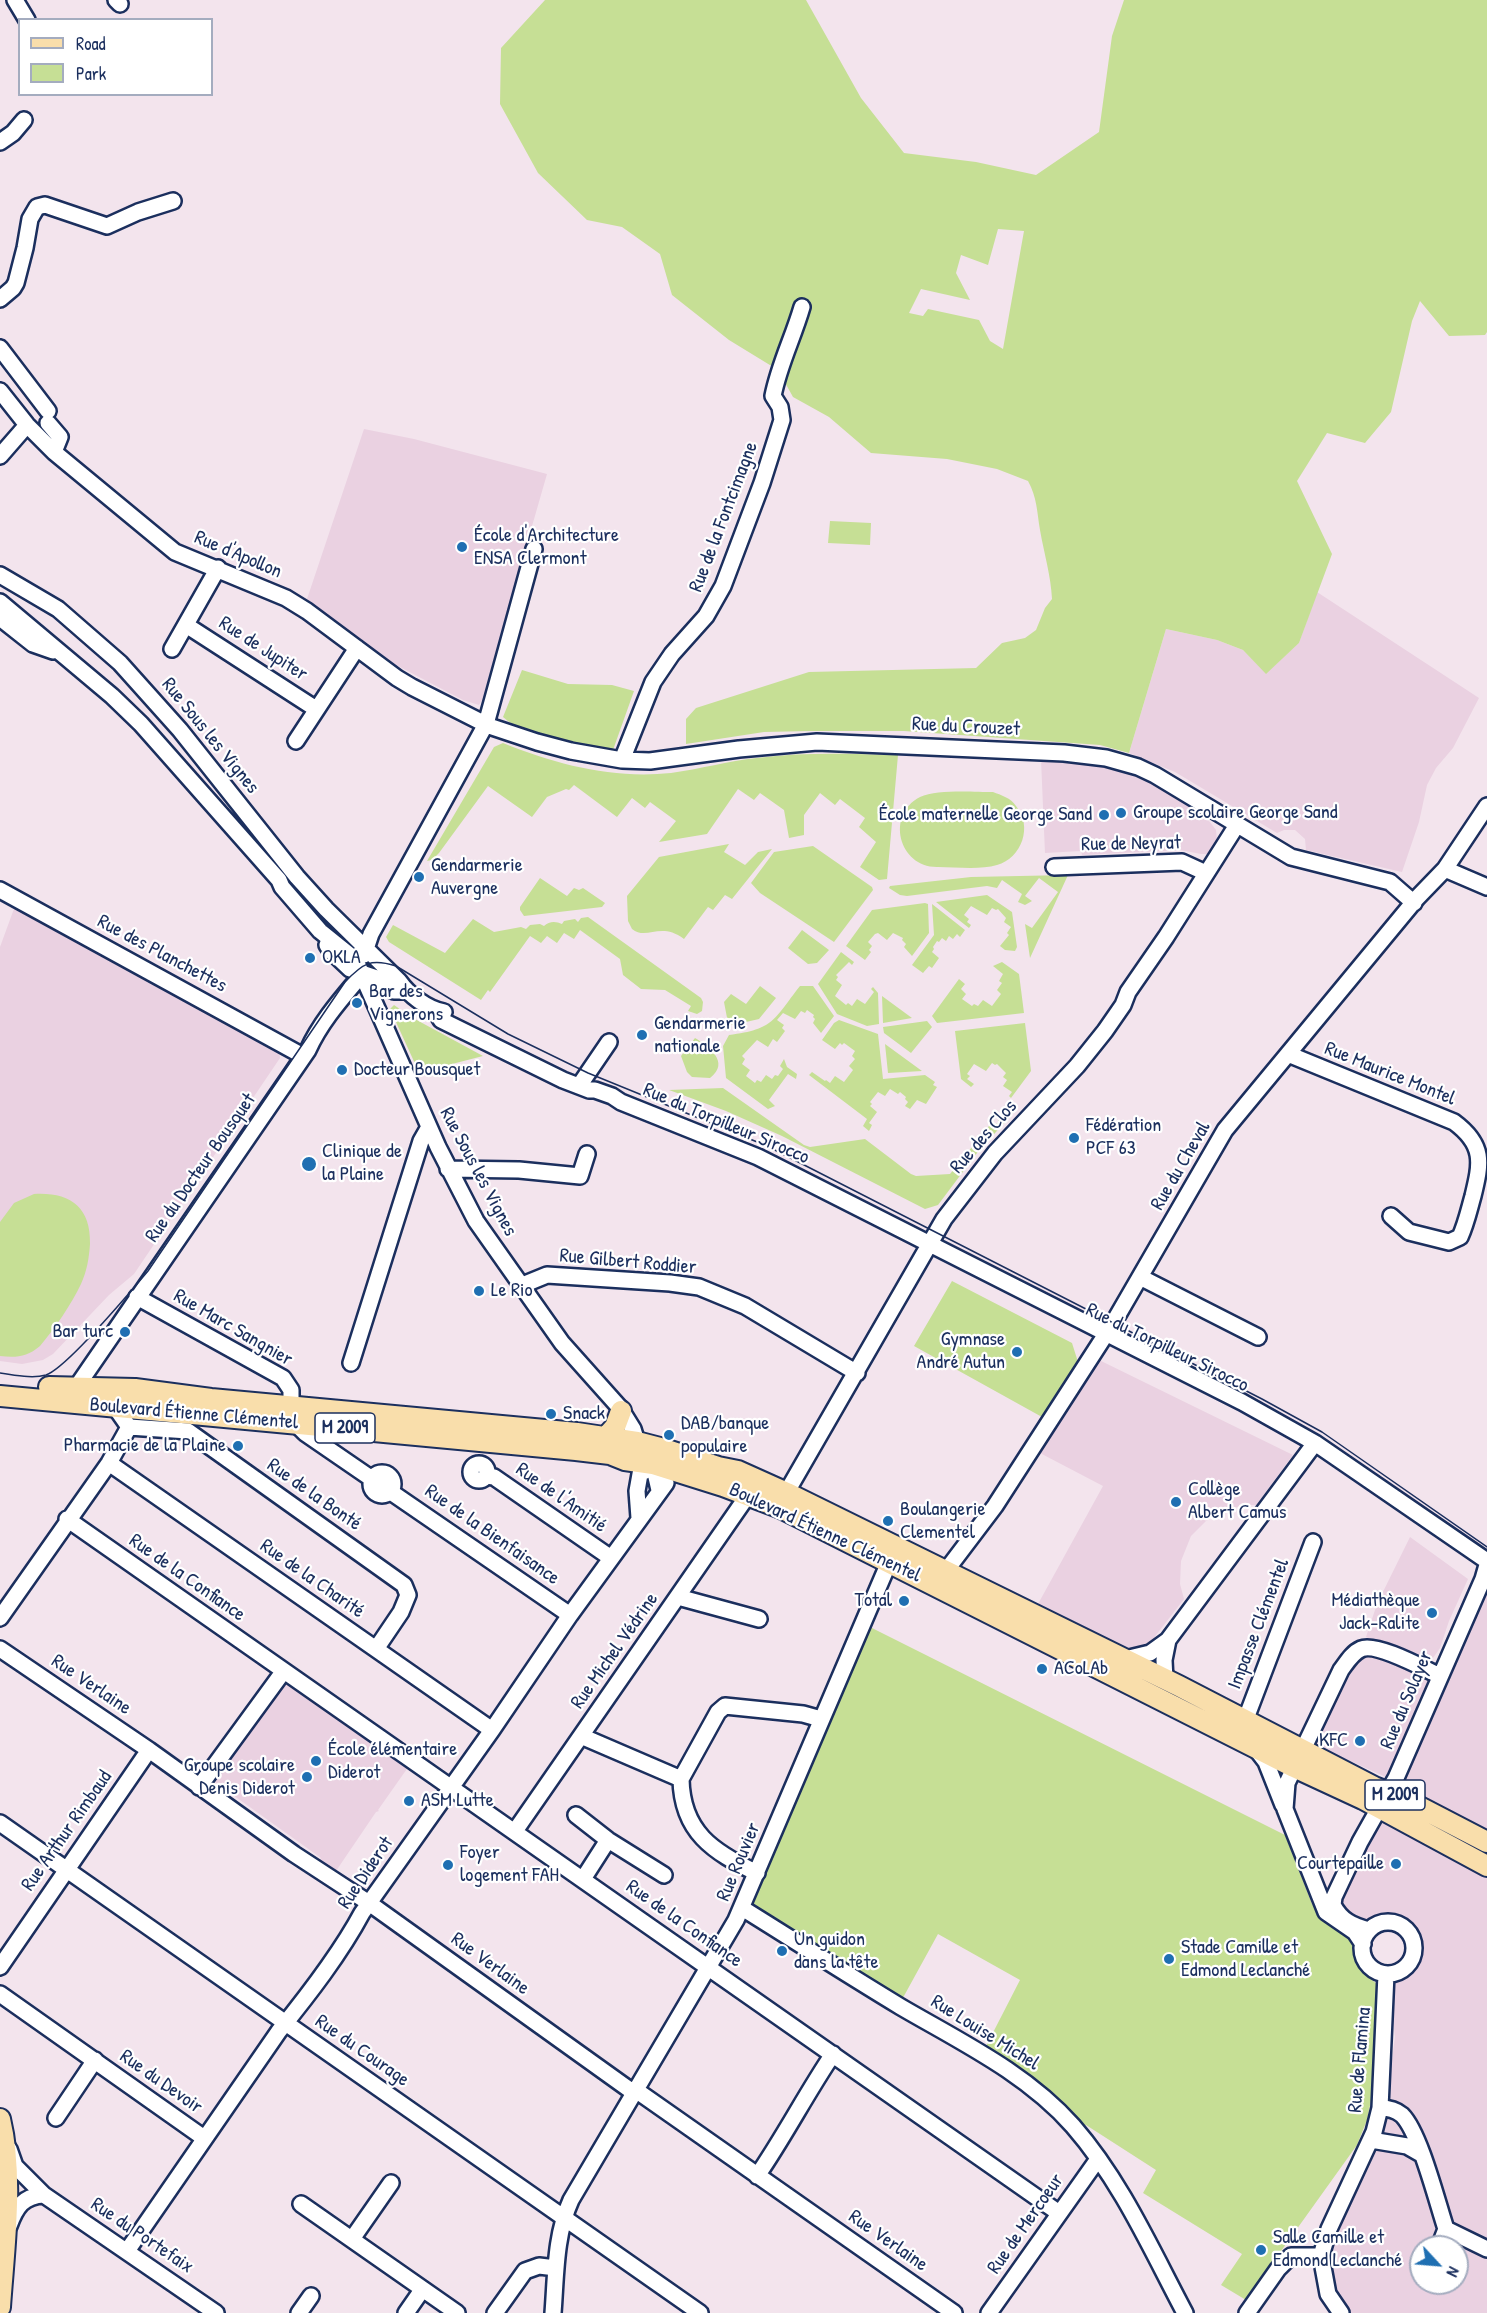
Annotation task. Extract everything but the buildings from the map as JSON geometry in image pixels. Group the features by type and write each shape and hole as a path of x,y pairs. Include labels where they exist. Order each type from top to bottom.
{"main road":[{"name":"Boulevard Étienne Clémentel","path":"0,1382 71,1395 115,1407 293,1415"},
{"name":"Boulevard Étienne Clémentel","path":"0,1396 71,1395 108,1387 293,1415 608,1446 637,1442 748,1495 782,1500"},
{"path":"608,1446 621,1411"},
{"name":"Boulevard Étienne Clémentel","path":"608,1446 625,1460 738,1471 782,1500 940,1579 1251,1745 1298,1759 1383,1800 1487,1842"},
{"name":"Boulevard Étienne Clémentel","path":"940,1579 1125,1659 1245,1721 1298,1759"},
{"name":"Boulevard Étienne Clémentel","path":"1383,1800 1487,1866"},
{"path":"0,2307 4,2240 2,2128"}],"street":[{"path":"15,0 26,18"},
{"path":"0,142 13,133 24,120"},
{"path":"0,299 16,283 30,219 38,207 45,205 107,226 138,212 173,201"},
{"name":"Rue de la Fontcimagne","path":"622,760 653,682 672,654 706,616 723,586 762,483 782,420 780,407 773,396 776,379 802,307"},
{"path":"0,348 60,437 54,452"},
{"name":"Rue d'Apollon","path":"0,391 27,425 54,452 164,544 184,556 218,568 286,598 397,678 486,724"},
{"path":"0,456 27,425"},
{"path":"366,947 486,724 534,549"},
{"path":"0,566 19,586"},
{"name":"Rue de Jupiter","path":"172,649 218,568"},
{"name":"Rue Sous les Vignes","path":"0,575 58,609 120,663 180,730 297,877 326,909 366,947"},
{"name":"Rue Sous les Vignes","path":"0,602 119,703 155,739 279,880 282,887 320,932 331,951 344,964 363,973"},
{"path":"0,618 33,644 59,651"},
{"name":"Rue de Jupiter","path":"186,625 316,709"},
{"path":"296,741 357,648"},
{"name":"Rue du Crouzet","path":"486,724 537,742 622,760 681,759 739,749 817,742 1084,754 1138,767 1182,790 1291,856 1390,882 1414,903"},
{"name":"Rue du Cheval","path":"940,1579 995,1506 1104,1336 1225,1130 1445,869 1487,806"},
{"name":"Rue des Clos","path":"782,1500 944,1219 977,1174 1077,1066 1106,1031 1123,1005 1128,992 1237,825"},
{"name":"Rue de Neyrat","path":"1054,867 1182,862 1206,873"},
{"path":"1445,869 1487,887"},
{"name":"Rue des Planchettes","path":"0,890 303,1056"},
{"name":"Rue Sous les Vignes","path":"320,932 341,939 351,946 366,947"},
{"name":"Rue Sous les Vignes","path":"366,947 363,973 448,1169 476,1221 562,1343 621,1411"},
{"name":"Rue du Torpilleur Sirocco","path":"366,947 399,981 400,991"},
{"name":"Rue du Torpilleur Sirocco","path":"363,973 377,978 435,1010 441,1020 584,1088 603,1092 621,1102 728,1144 814,1185 929,1248 1242,1402 1313,1445 1487,1567"},
{"name":"Rue du Docteur Bousquet","path":"71,1395 342,996 363,973"},
{"path":"379,1010 380,1002 400,991"},
{"path":"584,1088 609,1042"},
{"name":"Rue Maurice Montel","path":"1288,1054 1454,1122 1467,1132 1479,1156 1480,1167 1466,1225 1460,1237 1449,1242 1409,1232 1391,1216"},
{"path":"351,1363 421,1141 429,1127"},
{"path":"448,1169 519,1170 580,1176 587,1154"},
{"name":"Rue Gilbert Roddier","path":"520,1286 547,1275 699,1287 745,1306 856,1373"},
{"path":"1140,1277 1258,1336"},
{"name":"Rue Marc Sangnier","path":"137,1297 283,1378 291,1390 293,1415"},
{"path":"90,1369 94,1378 108,1387"},
{"path":"0,1617 67,1519 109,1463 129,1428 115,1407"},
{"path":"621,1411 633,1429 637,1442 653,1464 659,1490"},
{"name":"Rue de la Bienfaisance","path":"293,1415 305,1432 570,1615"},
{"name":"Rue de la Bonté","path":"129,1428 188,1431 404,1585 408,1595 401,1612 376,1649"},
{"path":"1125,1659 1150,1653 1168,1640 1313,1445"},
{"name":"Rue de la Charité","path":"109,1463 492,1730"},
{"path":"639,1518 637,1491 640,1474 653,1464"},
{"name":"Rue Diderot","path":"127,2251 570,1615 680,1464"},
{"name":"Rue de l'Amitié","path":"486,1476 494,1477 611,1558"},
{"name":"Rue Michel Védrine","path":"515,1831 748,1495"},
{"name":"Rue de la Confiance","path":"67,1519 1059,2213"},
{"name":"Impasse Clémentel","path":"1245,1721 1313,1542"},
{"name":"Rue Rouvier","path":"553,2313 556,2268 564,2217 742,1908 892,1554"},
{"name":"Rue du Solayer","path":"1336,1890 1396,1778 1487,1567"},
{"path":"678,1597 759,1619"},
{"path":"1165,1680 1164,1660 1168,1640"},
{"path":"1285,1809 1287,1783 1341,1670 1353,1654 1362,1648 1371,1647 1440,1676"},
{"name":"Rue Verlaine","path":"0,1649 149,1750 294,1854 369,1903 613,2078 954,2313"},
{"path":"199,1787 283,1672"},
{"path":"757,1873 726,1859 692,1828 685,1807 681,1779 718,1712 725,1706 803,1714 821,1719"},
{"path":"581,1736 681,1779"},
{"path":"1251,1745 1266,1762 1326,1912 1366,1937"},
{"name":"Rue Arthur Rimbaud","path":"0,1967 149,1750"},
{"path":"576,1815 608,1840 664,1875"},
{"name":"Rue du Courage","path":"0,1823 700,2313"},
{"path":"583,1879 608,1840"},
{"path":"1312,1876 1323,1890 1336,1890 1333,1905 1337,1913 1357,1927 1366,1937"},
{"name":"Rue Louise Michel","path":"742,1908 898,2005 1009,2070 1036,2090 1073,2126 1108,2170 1185,2313"},
{"path":"1383,1922 1391,1922 1400,1925 1411,1936 1413,1952 1405,1968 1396,1973 1386,1974 1377,1972 1363,1957 1366,1937 1383,1922"},
{"name":"Rue de Flamina","path":"1341,2313 1328,2294 1321,2256 1329,2229 1371,2140 1380,2108 1386,1974"},
{"name":"Rue du Devoir","path":"0,1994 204,2138"},
{"path":"757,2176 783,2139 811,2086 833,2054"},
{"name":"Rue du Devoir","path":"56,2118 95,2061"},
{"path":"1380,2108 1391,2109 1401,2115 1416,2135 1446,2229 1444,2235"},
{"name":"Rue du Portefaix","path":"2,2128 15,2166 44,2195 216,2313"},
{"path":"1371,2140 1407,2146 1421,2154"},
{"name":"Rue de Mercoeur","path":"989,2313 1098,2159"},
{"path":"352,2239 391,2183"},
{"path":"4,2240 15,2211 25,2199 44,2195"},
{"path":"301,2204 457,2313"},
{"path":"1446,2229 1487,2249"},
{"path":"1248,2313 1278,2269 1292,2256 1321,2256"},
{"path":"495,2313 525,2271 539,2266 556,2268"},
{"path":"406,2313 422,2290"},
{"path":"299,2313 311,2296"}],"shaded area":[{"path":"364,429 414,439 547,474 479,705 463,700 377,655 307,599"},
{"path":"1317,592 1479,698 1453,748 1436,768 1427,785 1419,822 1402,872 1306,850 1305,839 1295,830 1284,830 1277,833 1175,772 1129,753 1166,629 1217,640 1243,650 1266,673 1299,643"},
{"name":"Groupe scolaire George Sand","path":"1041,759 1099,765 1150,782 1210,822 1216,830 1217,841 1209,854 1180,850 1082,855 1081,851 1045,853"},
{"path":"15,906 279,1052 280,1058 134,1274 109,1295 53,1354 43,1360 22,1364 0,1361 0,947"},
{"name":"Collège Albert Camus","path":"1097,1359 1293,1455 1256,1505 1243,1505 1217,1514 1191,1536 1181,1561 1180,1584 1184,1599 1153,1639 1139,1648 1126,1647 1038,1604 1103,1486 1038,1452"},
{"path":"1410,1537 1468,1579 1449,1621 1440,1648 1433,1658 1425,1661 1418,1661 1366,1637 1377,1604"},
{"path":"1487,1590 1487,2313 1341,2313 1321,2256 1383,2127 1395,2037 1392,2010 1393,1988 1397,1980 1413,1966 1418,1953 1418,1941 1413,1929 1403,1922 1390,1918 1377,1920 1365,1926 1355,1924 1337,1902 1399,1783 1315,1745 1342,1678 1361,1654 1378,1653 1443,1682"},
{"name":"Groupe scolaire Denis Diderot","path":"284,1678 409,1766 336,1871 212,1780"}],"green space":[{"path":"545,0 806,0 861,98 904,153 976,162 1036,175 1099,132 1112,36 1124,0 1487,0 1487,332 1485,335 1449,336 1420,301 1412,321 1391,412 1365,443 1327,433 1297,481 1332,554 1299,643 1266,674 1243,650 1217,640 1166,629 1129,753 1100,745 904,731 764,732 686,744 686,719 696,708 809,672 976,668 1002,643 1025,638 1036,630 1045,608 1052,599 1035,499 1028,481 997,469 947,459 871,453 829,417 793,397 778,370 729,340 672,295 660,254 622,227 587,220 538,173 500,104 501,48","holes":["998,229 1024,231 1003,349 990,341 979,320 928,309 923,316 909,313 921,289 970,300 956,273 961,255 988,265"]},
{"path":"830,521 871,523 870,545 828,543"},
{"path":"522,670 568,684 612,685 634,691 613,750 570,744 540,736 513,725 503,717"},
{"path":"503,743 565,764 628,774 671,773 775,756 898,755 887,879 879,880 860,867 876,842 859,827 865,818 840,799 835,805 820,793 804,815 804,835 789,838 784,810 760,793 754,800 738,789 707,834 659,842 676,821 650,802 645,808 632,798 617,817 574,785 569,790 566,789 547,797 532,817 488,786 439,853 432,860 427,861 494,747"},
{"path":"946,792 993,792 1014,803 1024,823 1024,832 1018,849 1006,861 983,867 938,867 925,865 914,859 906,850 901,839 900,827 909,805 920,797"},
{"path":"729,844 724,852 745,865 758,852 772,849 732,899 725,895 713,910 708,907 684,939 668,932 643,933 632,929 628,921 627,896 659,857"},
{"path":"813,846 872,887 873,890 834,942 760,893 751,883 774,852"},
{"path":"1068,875 1030,958 1025,924 1032,928 1058,892 1039,878 1025,896 1032,901 1025,905 1018,902 1022,894 1002,880 997,888 987,886 907,896 900,895 889,888 890,886 971,877"},
{"path":"540,878 567,896 574,888 579,890 583,888 605,903 602,907 524,916 520,907"},
{"path":"987,895 1012,912 1017,947 1015,951 1005,950 1000,946 1009,935 1007,933 1011,927 1004,922 1006,918 998,909 992,908 987,915 971,906 964,915 969,919 967,922 971,925 969,928 936,902"},
{"path":"928,904 929,933 912,956 904,947 906,944 903,938 893,933 887,940 878,933 875,934 868,942 872,946 869,950 871,952 865,960 846,946 872,910"},
{"path":"932,904 965,930 960,937 957,934 953,939 949,936 946,941 942,938 939,942 937,941 932,952 939,958 932,968 929,966 923,973 912,965 934,935"},
{"path":"588,917 701,998 702,1011 697,1014 688,1011 691,1006 665,990 641,989 623,975 620,959 580,930 574,939 564,933 557,943 547,936 541,943 530,936 490,992 488,990 481,1000 389,942 386,937 393,925 445,953 473,919 494,932 521,927 526,929 530,925 544,926 553,922 562,924 564,921 575,919 578,922 581,918"},
{"path":"802,930 829,950 817,963 808,964 788,948"},
{"path":"841,952 854,962 852,965 849,962 836,975 838,977 836,980 842,985 835,996 846,1005 848,1003 852,1006 857,999 865,1004 874,992 871,989 873,987 878,993 879,1024 867,1026 837,1014 818,984"},
{"path":"1002,962 1019,974 1024,1013 937,1023 932,1016 959,979 965,984 961,989 966,994 962,999 972,1006 974,1004 978,1006 983,1000 992,1006 1001,994 997,990 1002,983 999,981 1003,974 993,966"},
{"path":"760,986 776,998 759,1019 733,1025 728,1023 724,1002 731,994 746,1004"},
{"path":"800,986 813,986 834,1016 821,1033 813,1023 814,1015 807,1010 805,1013 801,1011 795,1019 783,1013 777,1020 784,1025 782,1028 785,1031 777,1042 773,1039 768,1047 757,1040 742,1056 745,1059 742,1064 750,1070 746,1076 755,1083 757,1080 761,1082 766,1075 772,1079 775,1075 778,1076 783,1069 780,1066 784,1059 787,1067 797,1074 796,1079 788,1074 769,1100 775,1106 768,1109 726,1078 723,1046 729,1035 756,1030 772,1021"},
{"path":"882,996 912,1018 883,1023"},
{"path":"394,1005 413,1018 483,1056 421,1072 417,1068 390,1009"},
{"path":"839,1020 878,1034 883,1079 925,1075 935,1082 933,1085 937,1087 926,1104 917,1100 910,1109 905,1106 908,1102 900,1092 898,1094 890,1089 885,1096 878,1092 870,1102 872,1104 870,1106 877,1112 869,1123 872,1125 869,1131 863,1126 867,1119 809,1075 812,1072 830,1083 835,1076 844,1082 853,1070 849,1066 855,1059 852,1056 855,1051 844,1043 842,1045 840,1043 835,1049 822,1040 834,1023"},
{"path":"927,1021 932,1027 911,1053 884,1033 883,1027"},
{"path":"1025,1023 1031,1071 1011,1098 1009,1096 1012,1092 1003,1086 1007,1080 1003,1077 1006,1073 997,1064 992,1063 986,1071 974,1064 967,1074 970,1076 967,1079 974,1084 971,1087 961,1079 955,1031"},
{"path":"695,1038 706,1045 718,1060 716,1072 710,1078 692,1077 687,1072 681,1056"},
{"path":"885,1044 922,1071 888,1073"},
{"path":"723,1088 804,1145 810,1147 865,1139 916,1176 950,1174 989,1126 999,1123 998,1120 1010,1117 980,1149 938,1205 925,1209 782,1136 726,1111 669,1090"},
{"path":"34,1194 67,1199 82,1211 89,1231 87,1264 83,1279 72,1300 40,1346 21,1356 0,1356 0,1222 14,1203"},
{"path":"952,1281 1072,1343 1078,1362 1042,1417 914,1346"},
{"name":"Stade Camille et Edmond Leclanché","path":"862,1623 1285,1835 1312,1904 1319,1914 1351,1939 1360,1969 1379,1987 1371,2101 1367,2120 1357,2145 1246,2300 1221,2285 1242,2254 1143,2193 1156,2170 1086,2125 1073,2126 982,2054 1020,1980 938,1934 899,2005 742,1908"}],"tram line":[{"path":"0,1373 29,1377 46,1375 68,1358 98,1327 148,1271 345,982 362,966 380,962 396,966 508,1034 588,1073 767,1146 1262,1399 1322,1432 1487,1547"}],"place":[{"name":"École d'Architecture ENSA Clermont","path":"462,547"},
{"name":"Groupe scolaire George Sand","path":"1121,813"},
{"name":"École maternelle George Sand","path":"1104,815"},
{"name":"Gendarmerie Auvergne","path":"419,877"},
{"name":"OKLA","path":"310,958"},
{"name":"Bar des Vignerons","path":"357,1003"},
{"name":"Gendarmerie nationale","path":"642,1035"},
{"name":"Docteur Bousquet","path":"342,1070"},
{"name":"Fédération PCF 63","path":"1074,1138"},
{"name":"Clinique de la Plaine","path":"309,1164"},
{"name":"Le Rio","path":"479,1291"},
{"name":"Bar turc","path":"125,1332"},
{"name":"Gymnase André Autun","path":"1017,1352"},
{"name":"Snack","path":"551,1414"},
{"name":"DAB/banque populaire","path":"669,1435"},
{"name":"Pharmacie de la Plaine","path":"238,1446"},
{"name":"Collège Albert Camus","path":"1176,1502"},
{"name":"Boulangerie Clementel","path":"888,1521"},
{"name":"Total","path":"904,1601"},
{"name":"Médiathèque Jack-Ralite","path":"1432,1613"},
{"name":"ACoLAb","path":"1042,1669"},
{"name":"KFC","path":"1360,1741"},
{"name":"École élémentaire Diderot","path":"316,1761"},
{"name":"Groupe scolaire Denis Diderot","path":"307,1777"},
{"name":"ASM Lutte","path":"409,1801"},
{"name":"Courtepaille","path":"1396,1864"},
{"name":"Foyer logement FAH","path":"448,1865"},
{"name":"Un guidon dans la tête","path":"782,1951"},
{"name":"Stade Camille et Edmond Leclanché","path":"1169,1959"},
{"name":"Salle Camille et Edmond Leclanché","path":"1261,2250"}]}
